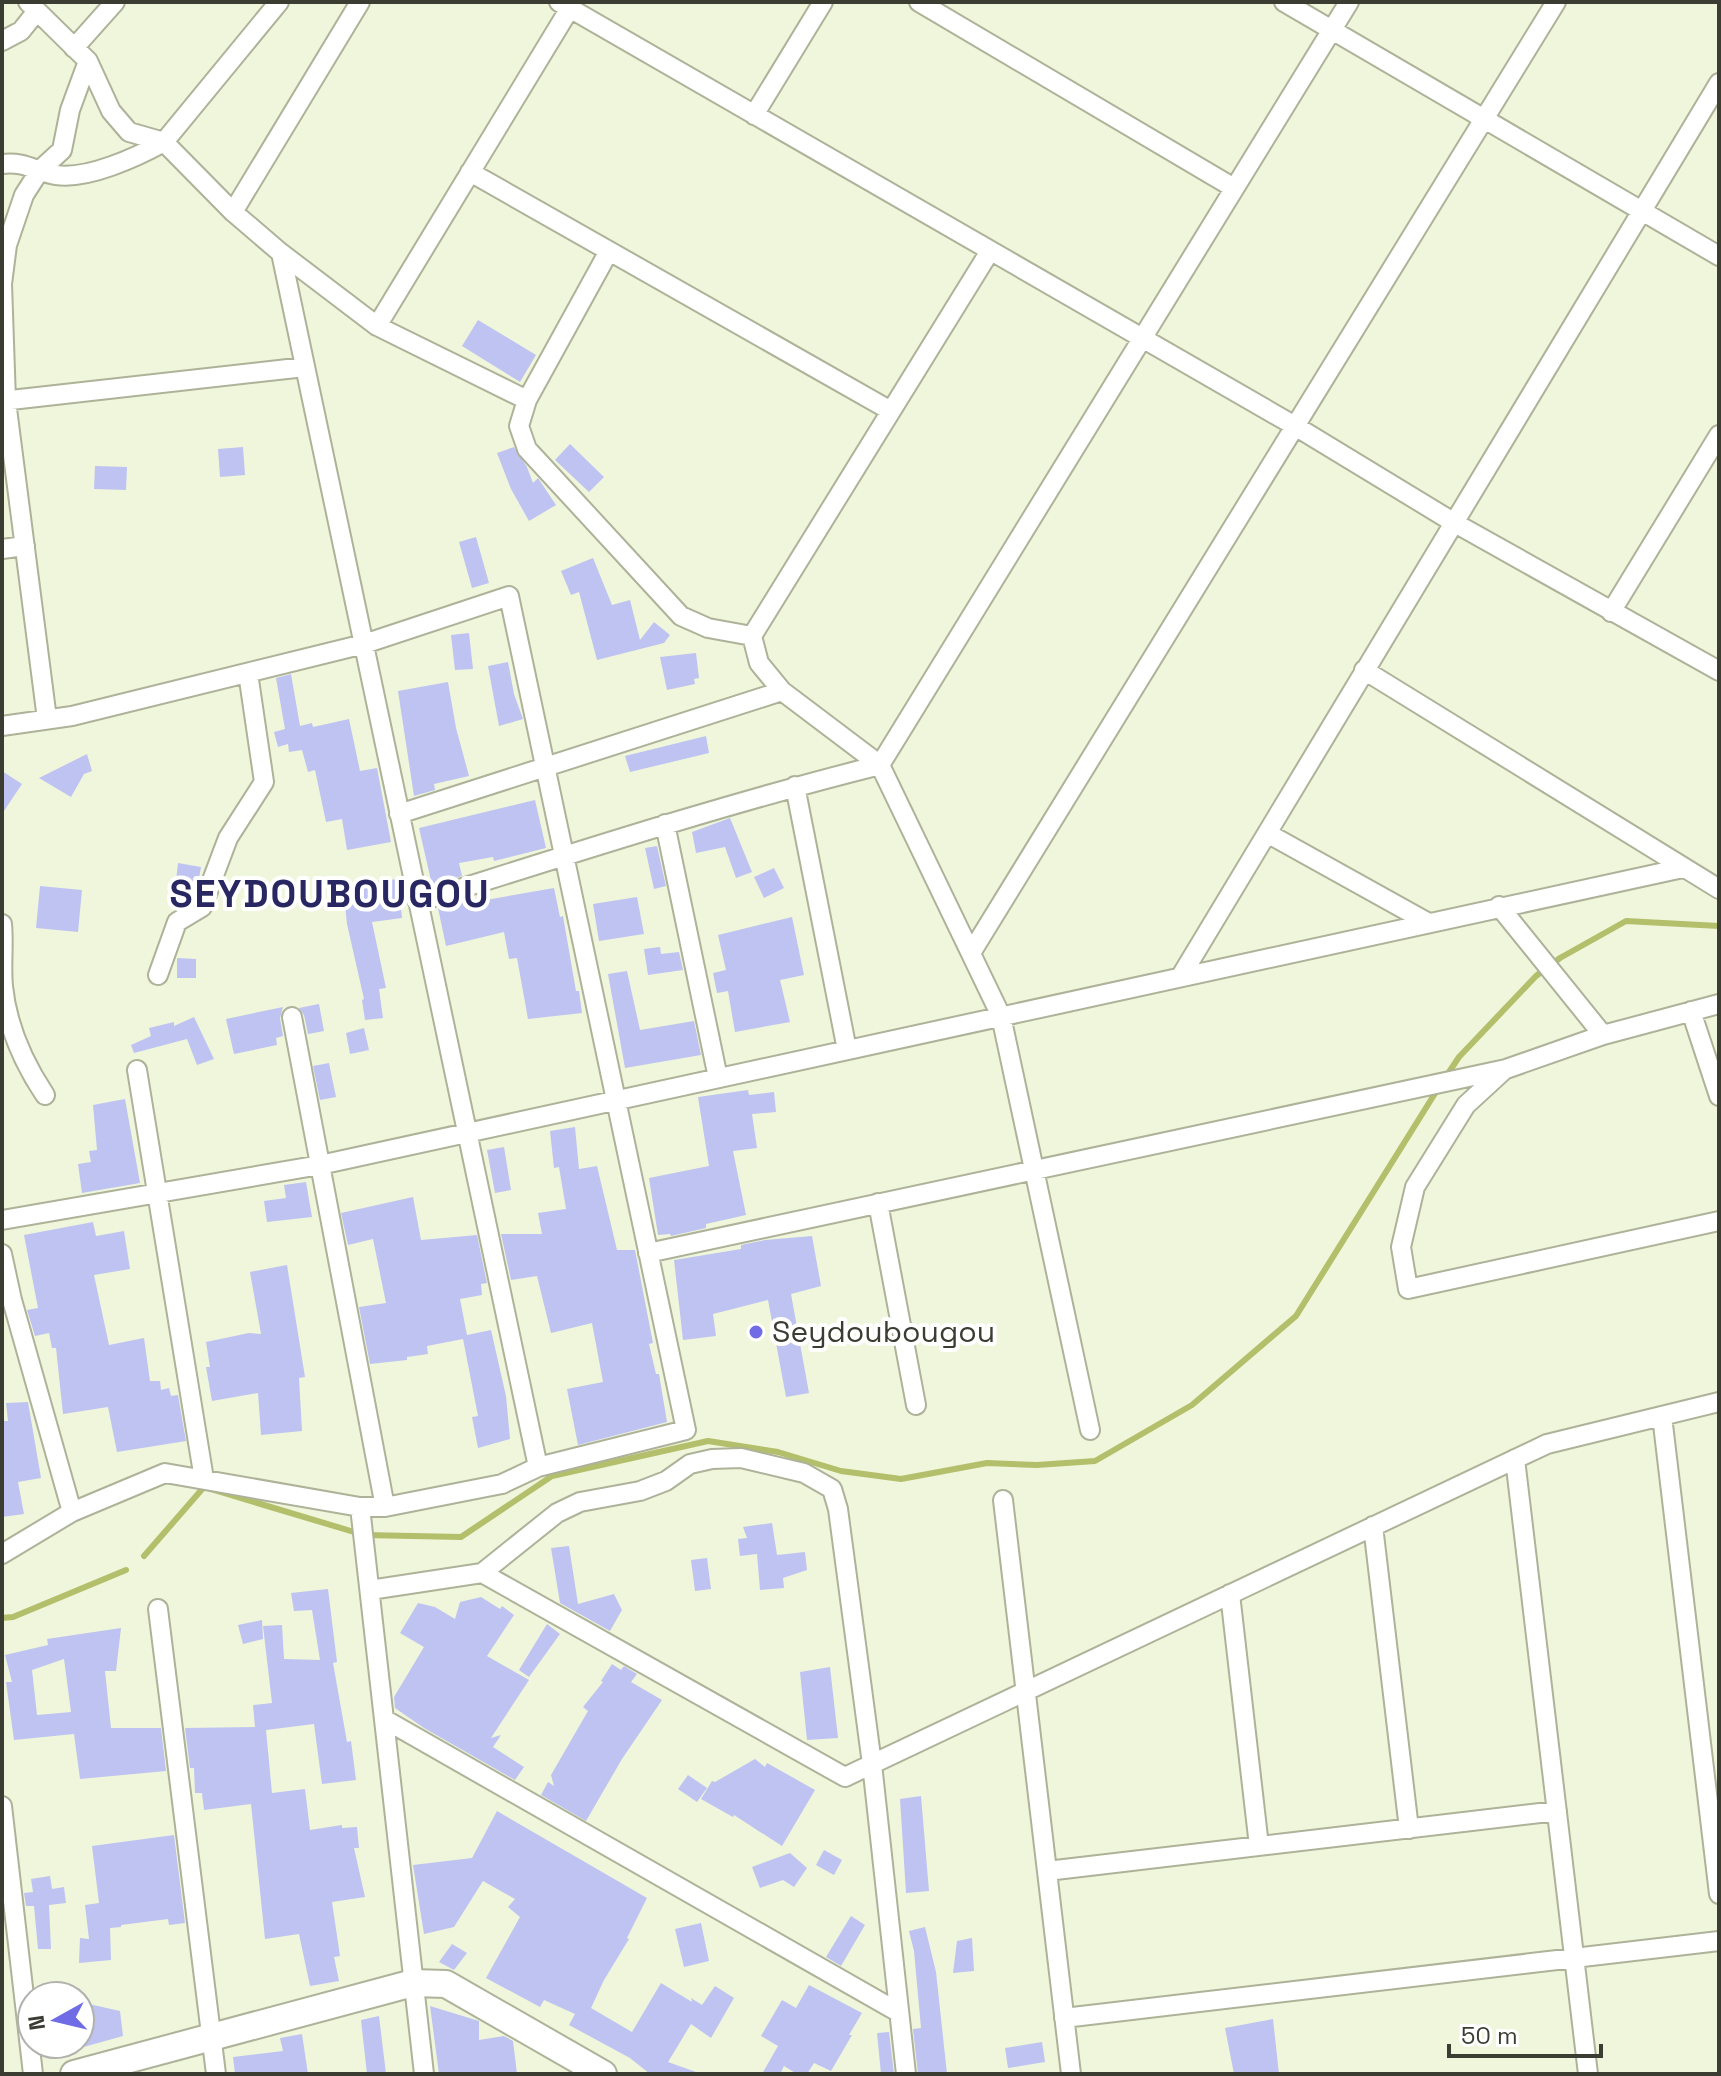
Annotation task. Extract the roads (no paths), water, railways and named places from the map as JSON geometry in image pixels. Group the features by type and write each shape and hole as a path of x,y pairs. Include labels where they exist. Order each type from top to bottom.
{"street":[{"path":"74,48 115,2"},
{"path":"2,164 18,162 57,175 79,175 146,152 164,142 279,2"},
{"path":"233,212 360,2"},
{"path":"754,115 823,2"},
{"path":"919,2 1234,188"},
{"path":"1284,2 1719,256"},
{"path":"418,902 665,824 880,765 1349,2"},
{"path":"971,953 1556,2"},
{"path":"377,326 470,172 565,5 1295,426 1453,522 1719,671"},
{"path":"2,41 21,31 32,7 88,61 111,111 129,132 164,142 233,212 281,253 377,326 527,400"},
{"path":"47,719 4,401 2,284 5,246 24,195 40,170 62,150 70,110 88,61"},
{"path":"1181,976 1719,83"},
{"path":"470,172 891,411"},
{"path":"609,251 527,400 519,426 527,449 681,616 708,628 752,636"},
{"path":"990,251 752,636 759,663 782,691 880,765 1001,1016 1090,1430"},
{"path":"281,253 538,1467"},
{"path":"4,401 305,367"},
{"path":"2,450 10,431"},
{"path":"1611,612 1719,435"},
{"path":"2,549 25,546"},
{"path":"2,726 72,716 364,644 509,596 686,1430 538,1467 502,1484 385,1507 360,1507 165,1473 72,1512 2,1554"},
{"path":"1364,670 1719,889"},
{"path":"158,975 177,922 202,907 228,838 264,782 248,673"},
{"path":"399,814 782,691"},
{"path":"795,786 847,1050"},
{"path":"665,824 718,1078"},
{"path":"1267,833 1427,922"},
{"path":"2,1220 320,1165 1683,868"},
{"path":"1499,906 1603,1035"},
{"path":"2,924 6,1028 45,1095"},
{"path":"648,1253 1506,1069 1603,1035 1719,1004"},
{"path":"1691,1011 1719,1096"},
{"path":"292,1017 385,1507"},
{"path":"1506,1069 1466,1105 1415,1187 1401,1247 1408,1289 1719,1221"},
{"path":"137,1070 204,1479"},
{"path":"878,1203 916,1405"},
{"path":"2,1254 7,1301 72,1512"},
{"path":"482,1573 845,1777 1547,1444 1719,1402"},
{"path":"1662,1416 1719,1894"},
{"path":"370,1590 482,1573 557,1513 580,1502 640,1491 666,1481 690,1464 712,1459 741,1458 804,1473 832,1489 838,1509 872,1764 906,2074"},
{"path":"1515,1459 1588,2074"},
{"path":"1003,1500 1071,2074"},
{"path":"360,1507 424,2074"},
{"path":"1373,1526 1409,1829"},
{"path":"1230,1594 1259,1846"},
{"path":"158,1609 216,2074"},
{"path":"384,1719 898,2012"},
{"path":"2,1806 33,2074"},
{"path":"1047,1871 1557,1811"},
{"path":"1064,2018 1719,1941"},
{"path":"74,2074 413,1983 446,1984 603,2074"}],"waterway":[{"path":"1445,1078 1459,1057 1536,976 1560,958 1626,921 1719,926"},
{"path":"144,1556 204,1487 364,1535 461,1537 552,1476 708,1441 778,1452 841,1471 901,1479 987,1463 1037,1465 1095,1461 1192,1405 1296,1316 1439,1087"},
{"path":"2,1618 13,1617 126,1570"}],"place":[{"name":"Seydoubougou","path":"756,1332"}],"district":[{"name":"SEYDOUBOUGOU","path":"330,894"}]}
